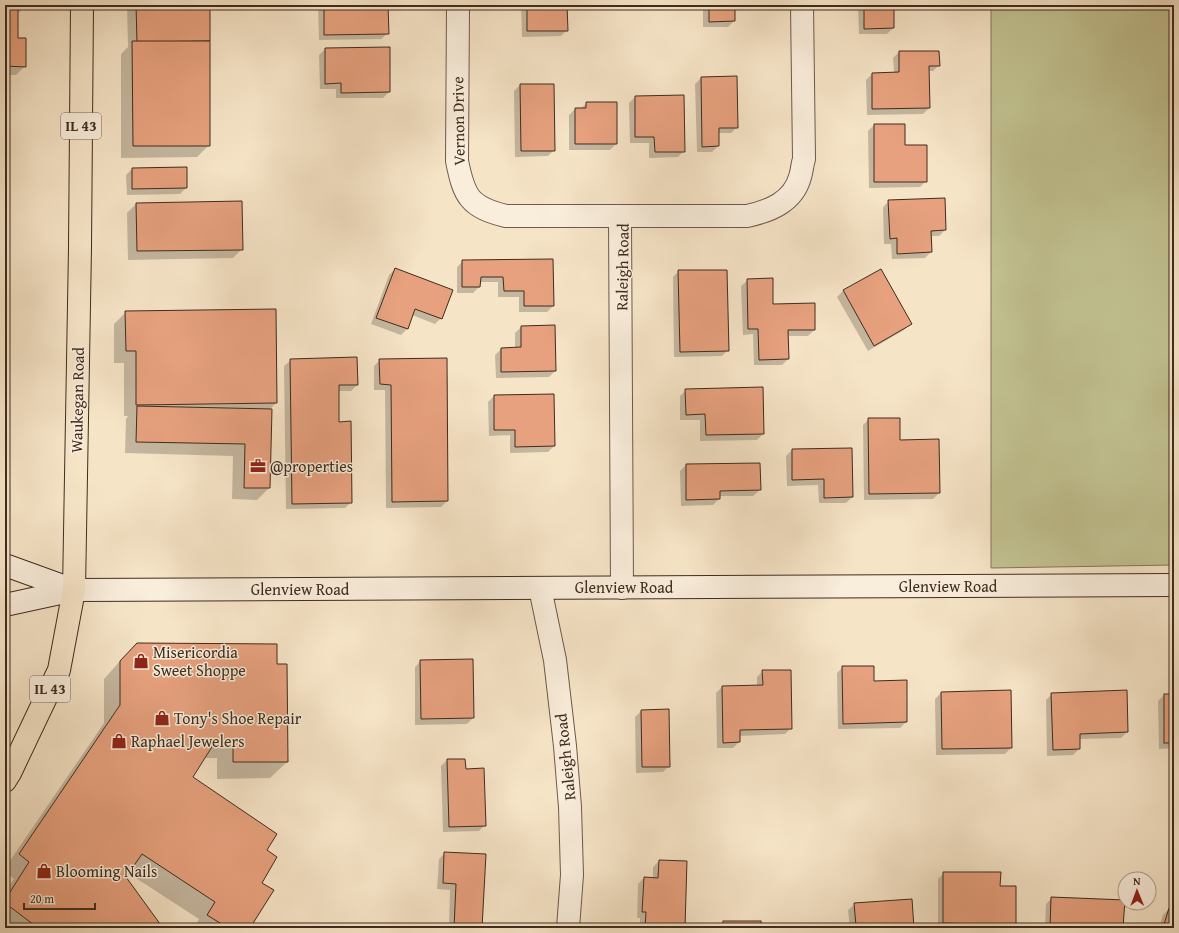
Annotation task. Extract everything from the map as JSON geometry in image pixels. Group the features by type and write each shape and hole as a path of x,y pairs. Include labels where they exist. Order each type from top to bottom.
{"main road":[{"name":"Waukegan Road","path":"5,781 59,670 74,590 80,247 82,5"}],"street":[{"name":"Vernon Drive","path":"458,5 457,161 462,184 469,197 478,206 490,212 506,216 620,217"},
{"name":"Raleigh Road","path":"622,588 620,217 748,216 765,212 781,204 791,195 800,178 804,159 802,5"},
{"name":"Glenview Road","path":"5,565 74,590"},
{"name":"Glenview Road","path":"5,605 74,590 1174,585"},
{"name":"Raleigh Road","path":"540,588 555,660 565,746 570,807 572,875 568,928"}],"green space":[{"path":"991,5 1174,5 1174,565 991,568"}],"building":[{"path":"5,5 18,5 18,38 26,38 26,67 5,66"},
{"path":"136,5 210,5 210,41 137,42"},
{"path":"324,5 388,5 389,34 324,35"},
{"path":"527,5 567,5 568,31 527,31"},
{"path":"709,5 735,5 735,21 709,22"},
{"path":"864,5 894,5 894,28 864,29"},
{"path":"132,41 210,41 210,146 133,146"},
{"path":"390,47 390,92 341,93 341,83 325,84 325,48"},
{"path":"899,51 939,51 940,66 929,66 930,108 872,109 872,73 899,72"},
{"path":"737,76 738,128 719,128 719,146 702,147 701,77"},
{"path":"520,84 554,84 555,151 521,151"},
{"path":"684,95 685,152 655,152 654,137 635,137 635,96"},
{"path":"586,102 617,102 617,144 575,144 575,108 586,108"},
{"path":"874,124 905,124 905,145 927,145 927,182 874,182"},
{"path":"187,167 187,188 132,189 132,168"},
{"path":"945,198 946,230 931,231 932,252 897,254 897,238 890,239 888,200"},
{"path":"242,201 243,250 137,251 136,203"},
{"path":"553,259 554,306 524,306 524,291 504,291 503,277 481,277 480,287 462,287 462,260"},
{"path":"395,268 453,290 442,319 415,309 408,329 376,318"},
{"path":"881,269 912,324 874,346 843,290"},
{"path":"678,270 727,270 729,351 680,352"},
{"path":"773,278 773,304 815,303 815,330 788,330 789,359 759,360 758,329 748,329 747,279"},
{"path":"276,309 277,403 136,405 136,351 126,351 125,311"},
{"path":"555,325 556,371 501,372 501,348 521,347 521,326"},
{"path":"357,357 358,385 339,385 339,422 351,421 352,503 292,504 290,359"},
{"path":"447,358 448,501 392,502 391,385 380,384 379,359"},
{"path":"763,387 764,434 706,435 705,414 686,415 685,389"},
{"path":"554,394 555,446 515,447 515,430 494,430 494,395"},
{"name":"@properties","path":"137,406 272,409 270,488 244,488 245,444 136,442"},
{"path":"5,412 7,412 8,514 7,526 5,529"},
{"path":"868,418 900,418 900,440 939,439 940,493 869,494"},
{"path":"852,448 853,497 824,498 824,479 792,480 792,449"},
{"path":"760,463 761,490 720,491 720,499 686,500 686,464"},
{"path":"137,643 277,644 277,664 287,664 288,762 233,762 233,742 215,742 193,777 277,834 267,850 277,857 262,883 274,890 250,928 228,928 207,915 215,902 142,854 126,877 163,928 38,928 5,903 5,900 29,862 19,854 120,705 120,661"},
{"path":"473,659 474,718 421,719 420,660"},
{"path":"842,666 874,666 874,681 907,680 907,722 843,724"},
{"path":"762,670 791,670 792,729 740,730 740,742 723,743 722,686 763,685"},
{"path":"1011,690 1012,748 942,749 941,692"},
{"path":"1127,690 1128,732 1080,734 1080,749 1053,750 1051,693"},
{"path":"1164,694 1174,694 1174,743 1164,743"},
{"path":"669,709 670,767 642,767 641,710"},
{"path":"447,759 465,759 466,769 484,768 486,826 449,827"},
{"path":"444,852 486,854 482,928 454,928 456,884 443,883"},
{"path":"659,860 687,861 685,928 645,928 646,912 642,912 644,877 658,878"},
{"path":"943,872 1001,872 1000,886 1016,886 1016,928 986,928 986,924 943,923"},
{"path":"1051,897 1117,900 1117,911 1124,911 1123,928 1050,928"},
{"path":"912,899 914,928 832,928 856,926 854,903"},
{"path":"1169,908 1174,909 1174,928 1163,928"},
{"path":"723,921 761,921 761,928 723,928"}],"place":[{"name":"@properties","path":"258,466"},
{"name":"Misericordia Sweet Shoppe","path":"141,661"},
{"name":"Tony's Shoe Repair","path":"162,718"},
{"name":"Raphael Jewelers","path":"119,741"},
{"name":"Blooming Nails","path":"44,871"}]}
